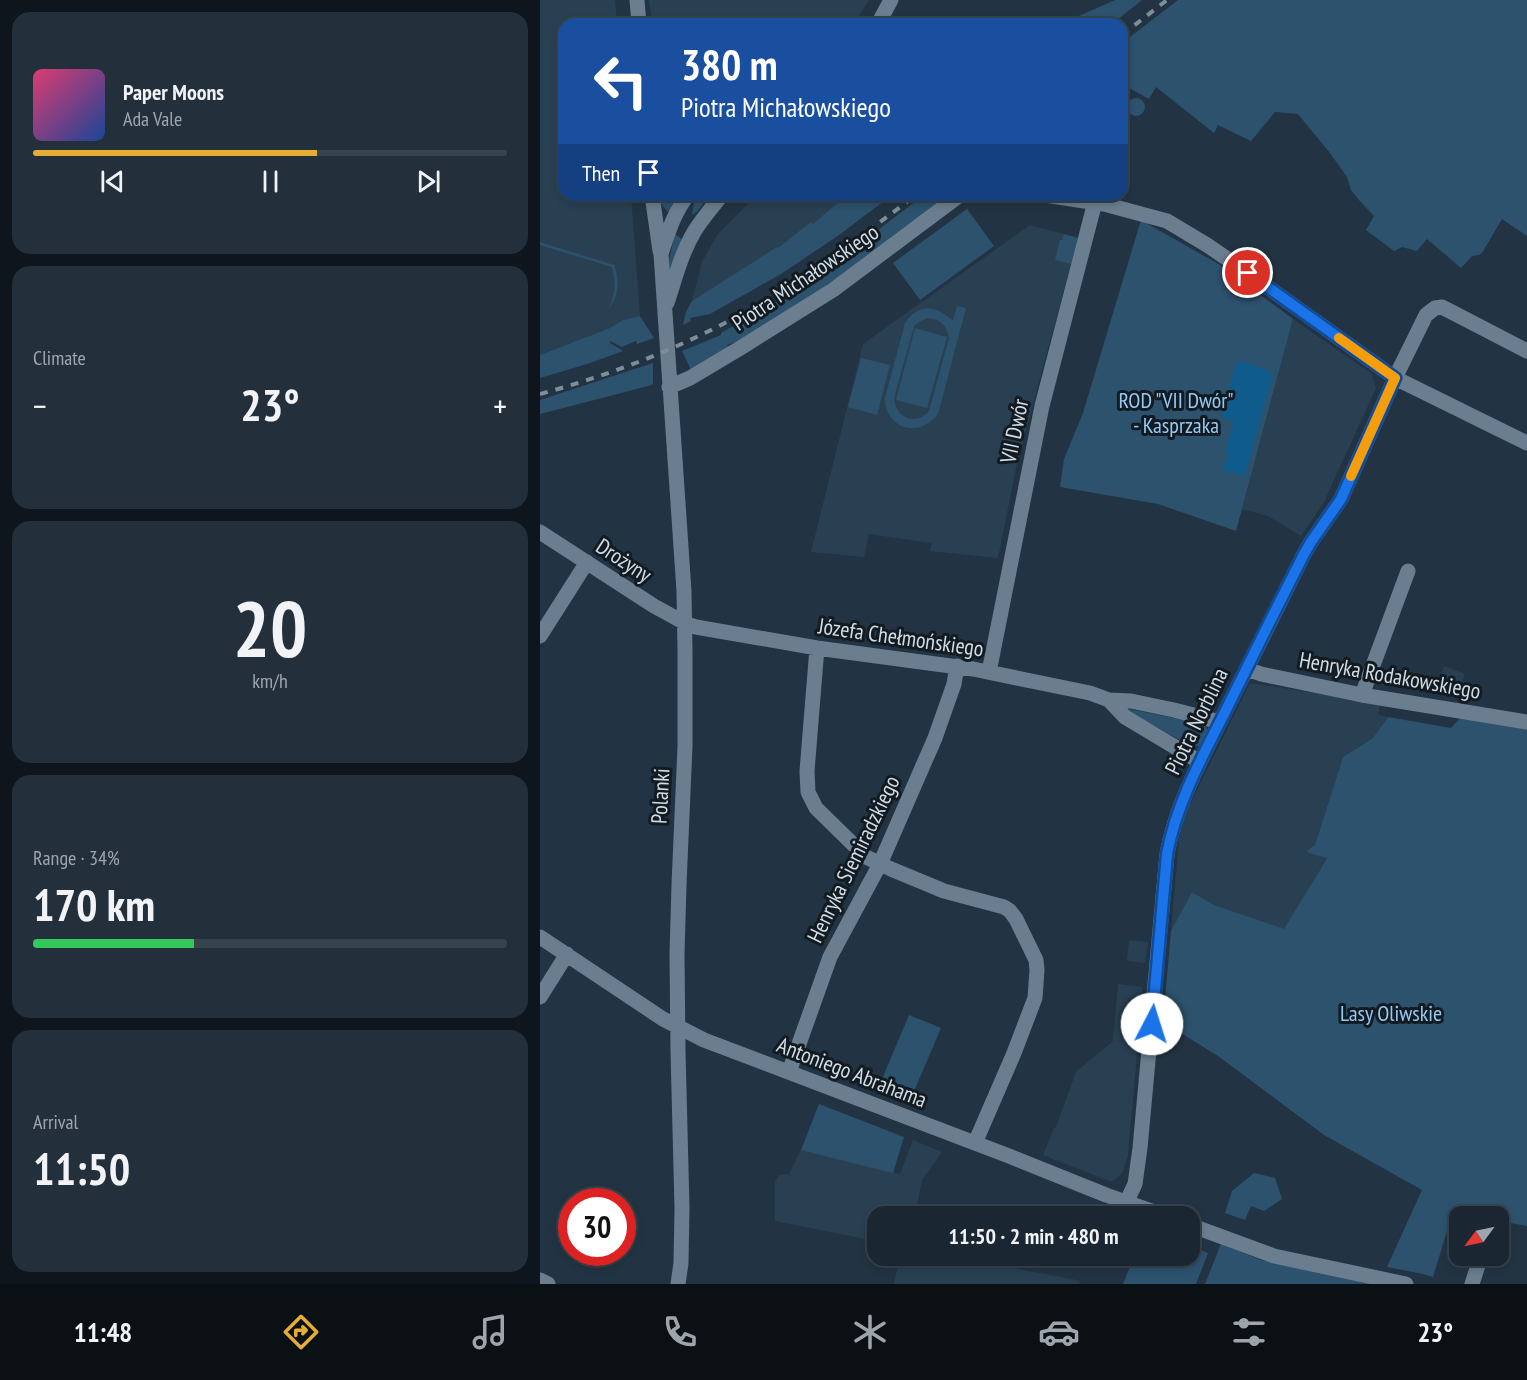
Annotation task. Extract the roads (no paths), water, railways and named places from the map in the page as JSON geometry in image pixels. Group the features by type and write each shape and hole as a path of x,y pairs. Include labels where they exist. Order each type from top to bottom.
{"street":[{"path":"637,0 638,18"},
{"path":"881,18 891,0"},
{"path":"661,254 673,220 684,201"},
{"path":"664,311 684,252 694,232 717,201"},
{"name":"Piotra Michałowskiego","path":"669,387 690,378 833,290 952,201"},
{"path":"1088,201 1167,221 1177,226 1248,273 1395,378 1527,443"},
{"name":"VII Dwór","path":"989,672 1042,406 1095,202"},
{"path":"653,203 673,220 694,232"},
{"name":"Polanki","path":"653,203 661,254 685,623 685,746 678,896 682,1208 681,1263 678,1284"},
{"name":"Piotra Norblina","path":"1126,1203 1135,1184 1140,1148 1169,838 1200,762 1304,554 1341,499 1426,315 1435,308 1442,307 1527,351"},
{"name":"Drożyny","path":"540,532 654,606 685,623"},
{"path":"540,636 587,562"},
{"path":"1362,695 1408,571"},
{"name":"Józefa Chełmońskiego","path":"685,623 706,630 817,648 957,666 1090,693 1109,700 1131,701 1220,722"},
{"path":"817,648 807,771 808,792 816,808 866,856 880,864 944,891 1004,907 1016,919 1036,960 1035,998 975,1143"},
{"name":"Henryka Siemiradzkiego","path":"789,1072 830,957 880,864 935,738 954,684 957,666"},
{"name":"Henryka Rodakowskiego","path":"1247,669 1362,695 1527,722"},
{"name":"Józefa Chełmońskiego","path":"1109,700 1125,717 1200,762"},
{"name":"Antoniego Abrahama","path":"540,937 678,1028 704,1040 1135,1206"},
{"path":"540,997 567,954"},
{"path":"1200,1229 1274,1257 1406,1284"},
{"path":"1472,1284 1478,1266"},
{"path":"540,1280 548,1284"}],"railway":[{"path":"1128,30 1167,0"},
{"path":"540,394 598,377 654,356 737,317 822,264 908,201"}],"park label":[{"name":"ROD \"VII Dwór\" - Kasprzaka","path":"1176,413"},
{"name":"Lasy Oliwskie","path":"1391,1013"}]}
